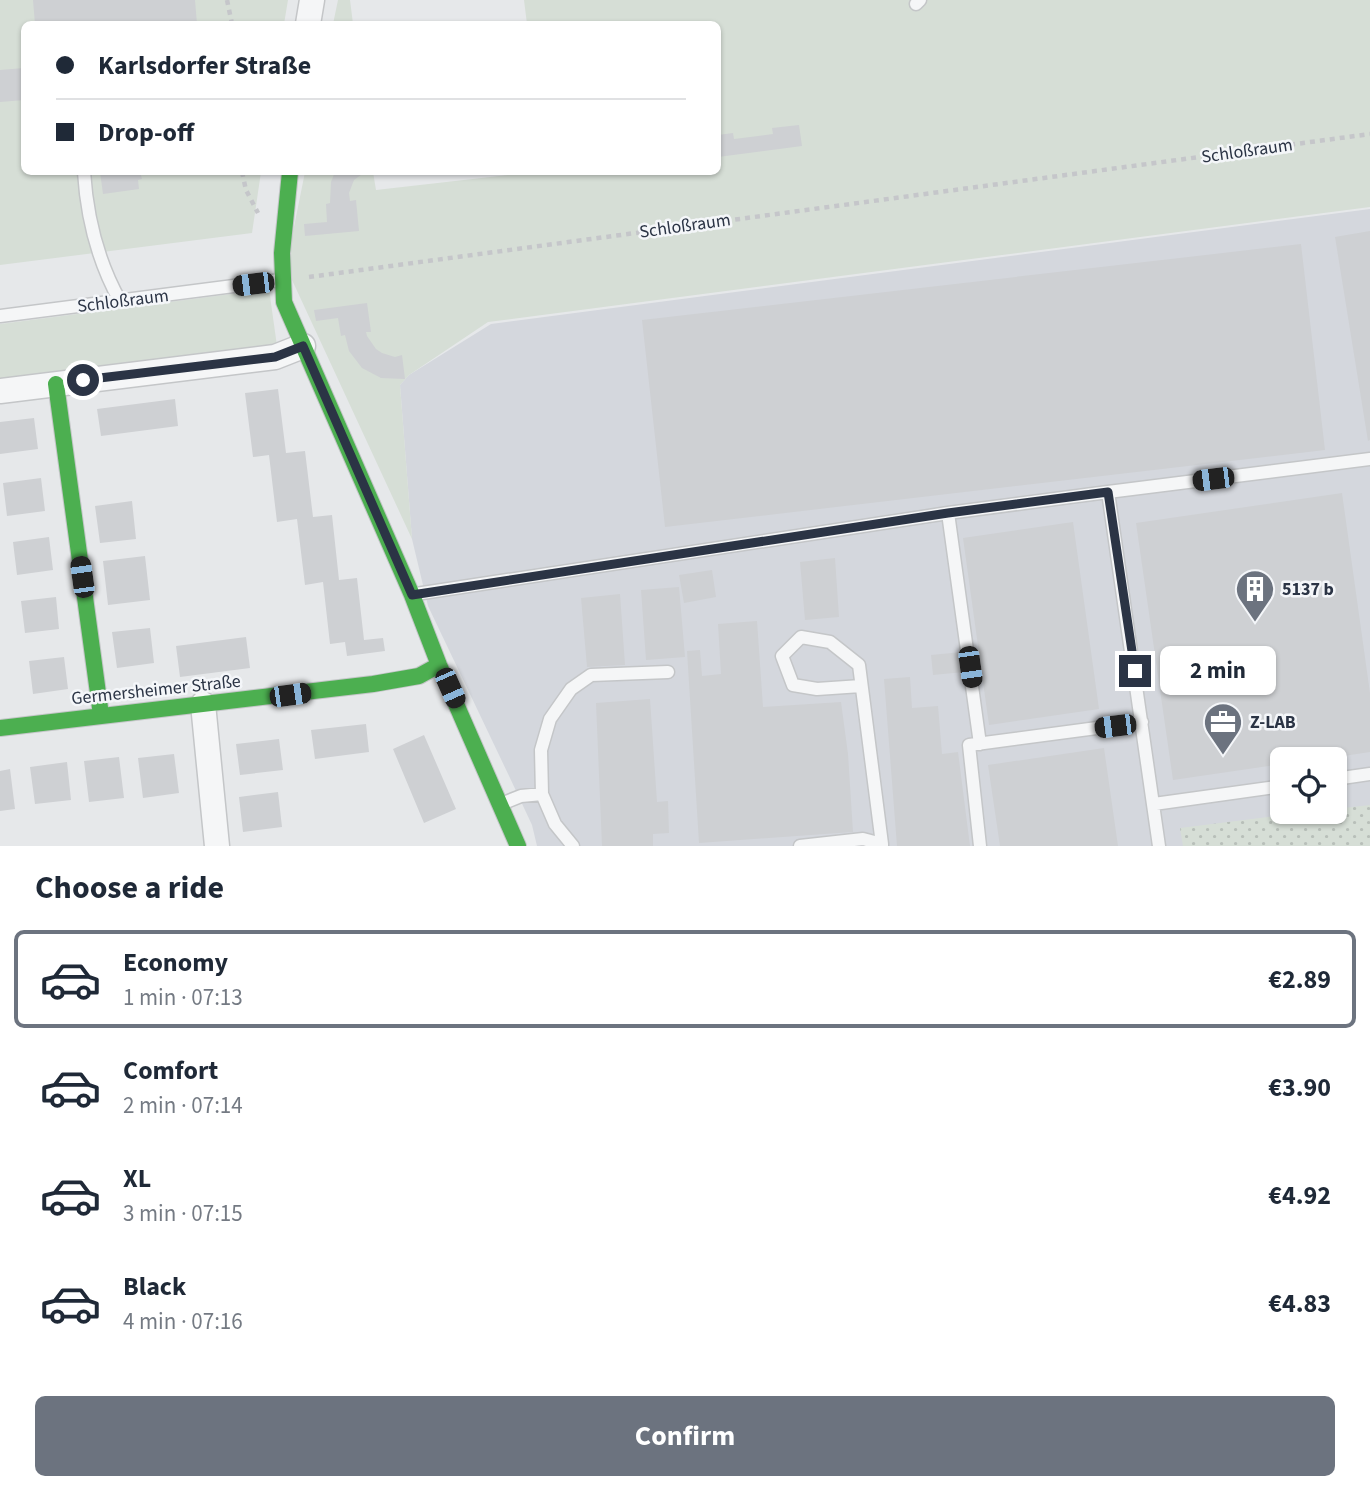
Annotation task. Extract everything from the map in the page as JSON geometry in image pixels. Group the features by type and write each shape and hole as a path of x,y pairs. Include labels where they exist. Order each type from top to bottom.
{"street":[{"path":"309,21 312,0"},
{"path":"290,175 281,246 280,280 284,302 412,595 439,665 517,846"},
{"path":"0,391 275,357 303,346"},
{"path":"56,384 101,715"},
{"name":"Germersheimer Straße","path":"0,728 373,684 419,676 439,665"},
{"path":"203,704 217,846"}],"lane":[{"path":"84,175 93,238 106,276 120,301"},
{"name":"Schloßraum","path":"0,316 280,280"},
{"path":"412,595 948,513 1370,459"},
{"path":"1108,492 1159,846"},
{"path":"948,513 980,744"},
{"path":"800,846 863,839 882,845 859,665 830,642 801,637 782,656 793,685 817,689 861,686"},
{"path":"573,846 555,824 542,794 541,750 550,719 571,690 591,675 668,672"},
{"path":"980,846 970,745 1142,722"},
{"path":"1347,777 1370,774"},
{"path":"1154,804 1270,788"},
{"path":"501,804 521,796 542,794"}],"path":[{"path":"227,0 231,21"},
{"name":"Schloßraum","path":"280,280 1370,134"}],"shaded area":[{"path":"0,0 288,0 284,21 21,21 21,175 261,175 252,233 0,265"},
{"path":"338,0 350,0 353,21 334,21"},
{"path":"524,0 1370,0 1370,207 488,322 409,375 400,385 412,539 286,267 304,175 374,175 376,190 508,175 721,175 721,21 527,21"},
{"path":"1370,209 1370,846 537,846 532,825 428,606 412,539 400,385 409,375 491,324"},
{"path":"269,289 277,346 0,382 0,324"},
{"path":"1370,805 1370,846 1183,846 1180,828 1270,817 1270,824 1347,824 1347,808"}],"building":[{"path":"33,0 195,0 197,21 35,21"},
{"path":"21,68 21,100 0,102 0,70"},
{"path":"799,125 802,146 721,157 721,135 733,133 734,139 773,134 772,128"},
{"path":"100,175 141,175 142,179 138,180 139,189 103,194"},
{"path":"334,175 361,175 354,180 349,193 350,201 356,200 359,231 305,236 304,224 327,222 326,204 330,203"},
{"path":"1370,231 1370,440 1368,441 1335,237"},
{"path":"1301,244 1325,450 665,527 642,320"},
{"path":"367,303 371,332 366,332 367,336 382,353 395,357 402,355 405,379 381,378 362,368 349,351 345,335 341,336 338,318 316,321 314,310"},
{"path":"278,389 286,453 305,451 313,517 332,515 339,580 357,578 364,640 383,638 385,651 347,656 345,642 330,644 323,582 305,585 297,519 277,522 269,455 253,457 245,393"},
{"path":"175,399 178,426 101,436 97,409"},
{"path":"34,418 38,449 0,454 0,422"},
{"path":"41,478 45,511 7,516 3,483"},
{"path":"1342,493 1370,693 1370,752 1347,755 1347,747 1270,747 1270,766 1173,780 1136,523"},
{"path":"132,501 136,539 100,543 95,506"},
{"path":"1073,522 1099,709 989,725 963,538"},
{"path":"49,537 53,570 17,575 13,542"},
{"path":"145,556 150,600 108,605 103,561"},
{"path":"835,558 839,617 805,620 800,562"},
{"path":"712,570 716,597 684,603 679,575"},
{"path":"679,587 685,657 646,660 641,590"},
{"path":"620,594 625,665 587,667 581,598"},
{"path":"56,597 59,629 25,633 21,601"},
{"path":"757,621 763,707 841,702 848,754 853,832 699,843 687,651 700,650 702,676 721,674 718,624"},
{"path":"150,628 154,663 117,668 112,632"},
{"path":"246,637 250,668 180,677 176,646"},
{"path":"962,652 964,672 933,675 931,655"},
{"path":"64,657 68,689 33,694 29,661"},
{"path":"910,677 912,708 938,706 942,754 958,752 970,846 897,846 884,679"},
{"path":"650,699 657,802 668,801 669,833 653,834 653,846 602,846 596,703"},
{"path":"366,724 369,752 315,759 311,730"},
{"path":"424,735 456,809 424,823 393,749"},
{"path":"279,739 283,770 240,775 236,744"},
{"path":"1104,748 1118,846 1000,846 988,765"},
{"path":"174,754 179,793 143,798 138,758"},
{"path":"119,757 124,798 89,802 84,761"},
{"path":"67,762 71,800 35,804 30,767"},
{"path":"10,769 15,809 0,811 0,771"},
{"path":"278,792 282,827 243,832 239,797"}],"traffic: fast":[{"path":"290,175 282,253 284,302 518,846"},
{"path":"56,384 101,715"},
{"path":"0,728 373,684 419,676 439,665"}],"place":[{"name":"5137 b","path":"1255,623"},
{"name":"Z-LAB","path":"1223,756"}],"route":[{"path":"83,380 275,357 303,346 412,595 948,513 1108,492 1135,671"}]}
